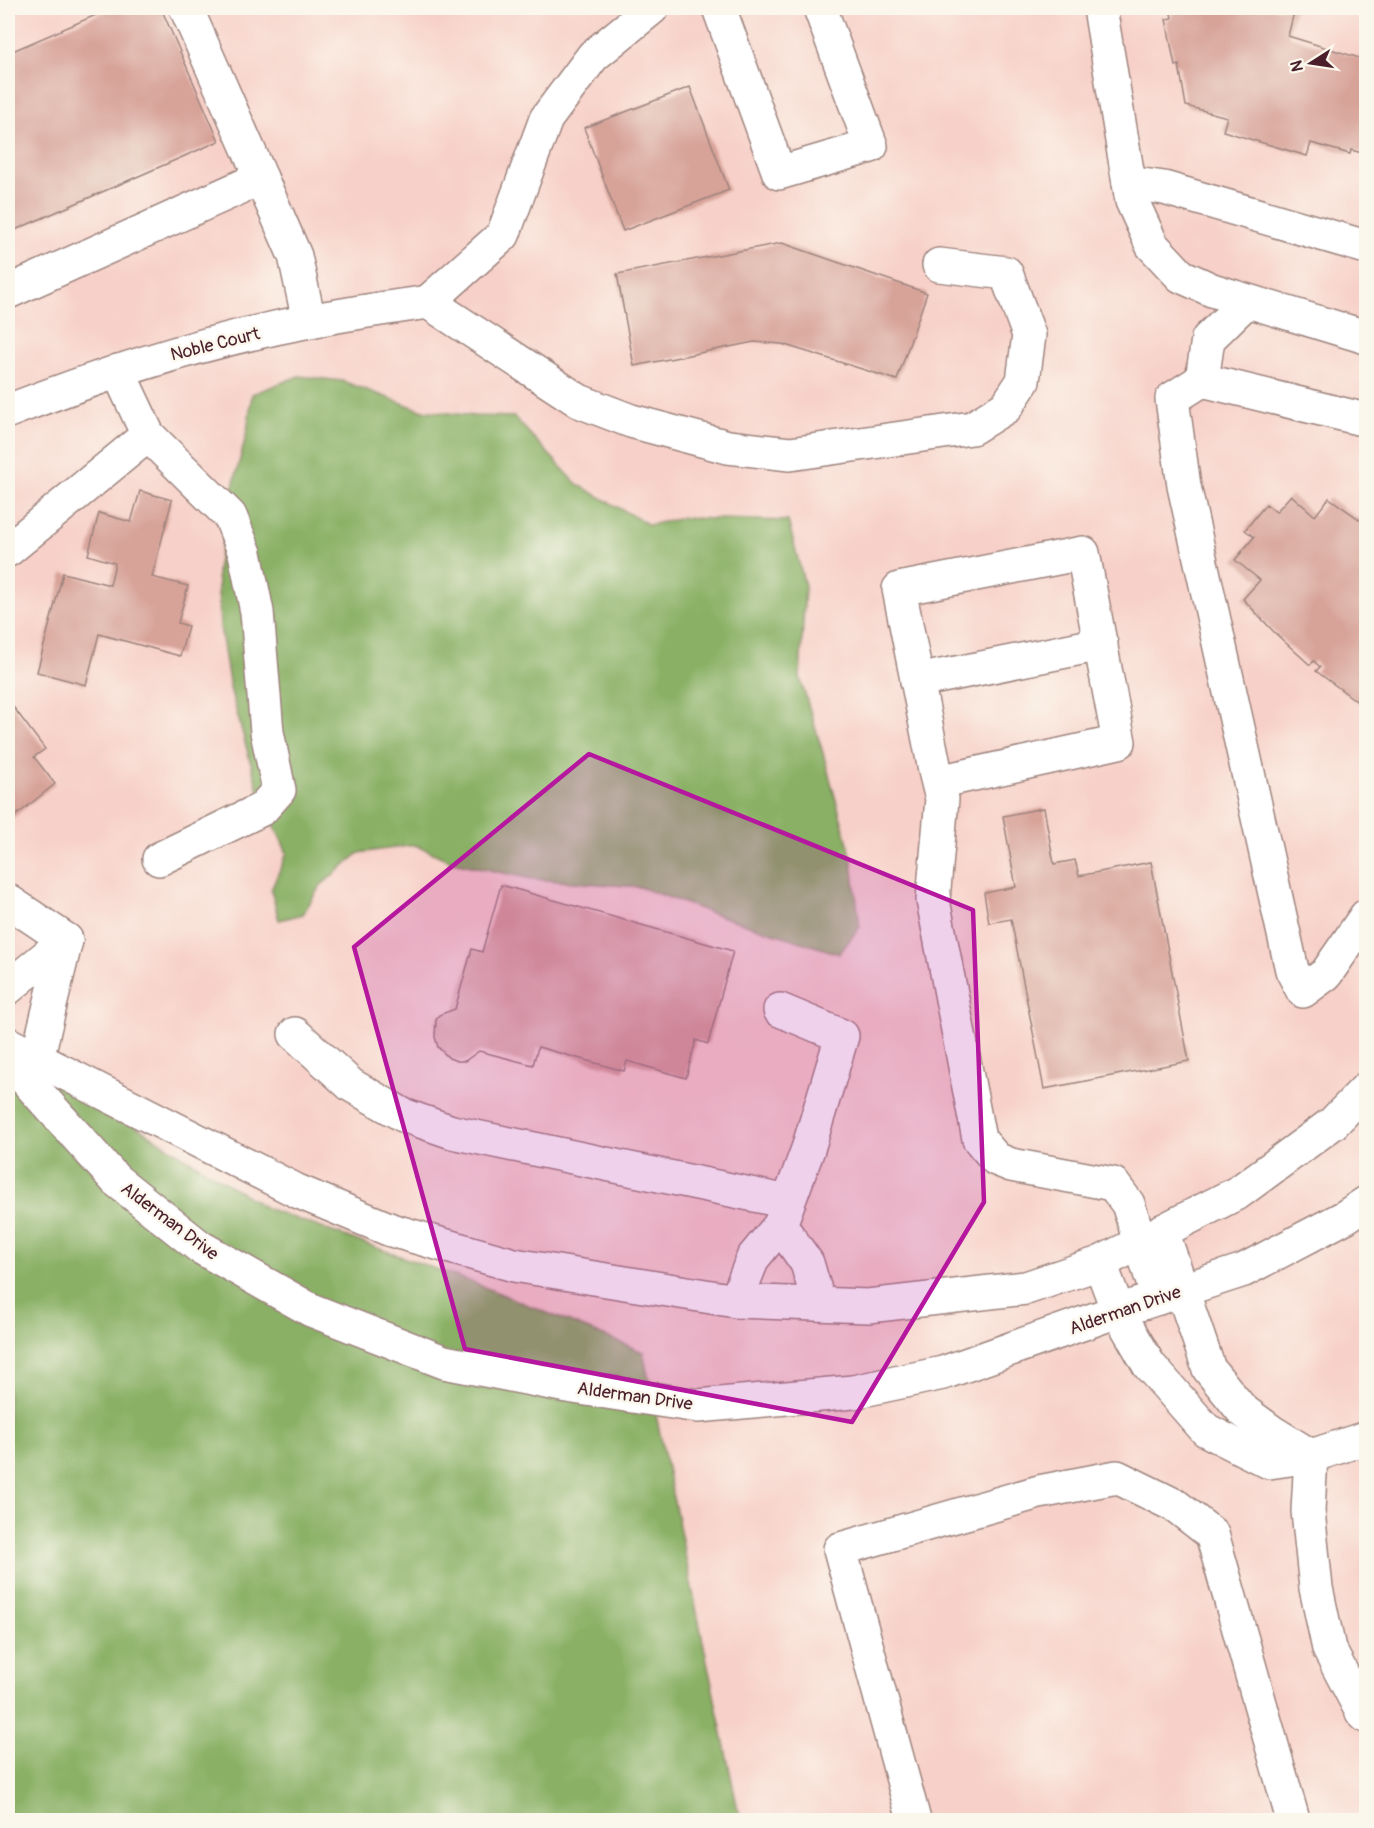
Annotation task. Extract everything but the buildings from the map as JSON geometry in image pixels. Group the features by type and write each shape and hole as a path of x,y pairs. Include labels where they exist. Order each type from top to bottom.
{"street":[{"path":"186,8 295,256 309,321"},
{"path":"652,8 593,56 546,120 503,235 428,302 579,400 631,421 728,447 790,454 972,428 1006,407 1023,381 1029,335 1006,273 939,265"},
{"path":"719,8 779,173 871,146 820,8"},
{"path":"1100,8 1132,201 1152,245 1181,276 1212,290 1366,337"},
{"path":"8,292 261,178"},
{"path":"1129,183 1164,188 1366,247"},
{"path":"1202,380 1208,339 1247,301"},
{"name":"Noble Court","path":"8,411 76,384 192,349 309,321 428,302"},
{"path":"118,371 148,435 230,516 245,553 257,612 267,732 279,790 262,809 159,859"},
{"path":"1366,420 1202,380 1172,399 1184,486 1293,970 1303,991 1326,974 1366,916"},
{"path":"8,550 148,435"},
{"path":"938,782 1119,742 1083,553 899,589 917,681 938,782 942,799 933,900 979,1139 996,1159 1011,1165 1113,1184 1151,1237 1170,1294 1209,1369 1242,1410 1311,1456"},
{"path":"917,681 1101,644"},
{"path":"8,902 66,940"},
{"path":"8,988 66,940"},
{"path":"22,1060 66,940"},
{"path":"736,1300 753,1258 784,1213 808,1149 842,1036 780,1011"},
{"path":"295,1034 351,1085 403,1115 452,1132 784,1213"},
{"name":"Alderman Drive","path":"8,1044 116,1180 200,1247 311,1310 444,1362 567,1386 698,1406 853,1392 943,1373 1118,1311 1244,1270 1345,1217 1366,1203"},
{"name":"Alderman Drive","path":"22,1060 297,1191 391,1230 514,1265 736,1300 868,1306 1026,1288 1100,1263 1239,1192 1334,1123 1366,1089"},
{"path":"784,1213 807,1263 819,1304"},
{"path":"1100,1263 1118,1311 1149,1365 1206,1430 1269,1462 1311,1456 1366,1438"},
{"path":"1311,1456 1308,1511 1316,1588 1329,1649 1366,1716"},
{"path":"914,1821 840,1549 1039,1492 1117,1477 1176,1506 1212,1534 1293,1821"}],"highlighted area":[{"path":"589,754 973,910 984,1202 852,1422 465,1349 354,947"}],"shaded area":[{"path":"8,8 1366,8 1366,1820 740,1820 643,1352 469,1281 266,1208 8,1046"}],"green space":[{"path":"299,376 342,381 421,410 474,416 514,417 577,484 649,525 682,518 788,521 805,586 800,678 851,855 860,927 839,954 714,914 640,887 532,879 453,862 415,845 359,853 320,886 303,914 279,920 271,890 287,853 258,789 230,688 220,626 217,570 232,490 247,432 252,394"},
{"path":"8,1046 266,1208 469,1281 643,1352 740,1820 8,1820"}]}
